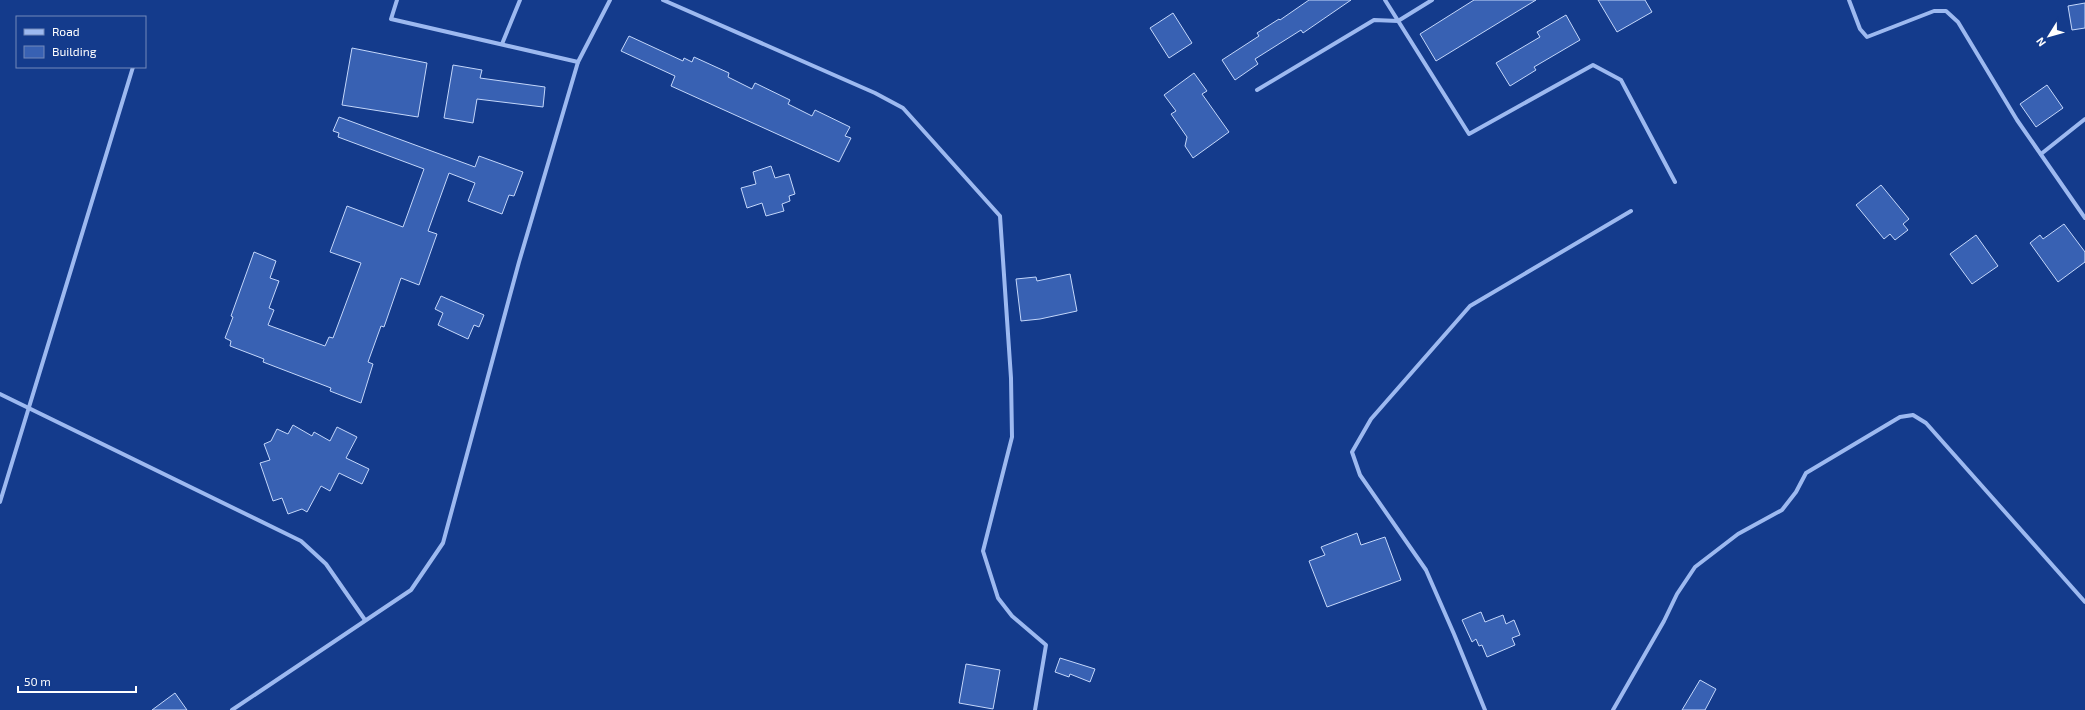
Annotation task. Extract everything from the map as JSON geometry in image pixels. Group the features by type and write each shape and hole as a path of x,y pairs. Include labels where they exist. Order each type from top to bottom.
{"street":[{"path":"397,0 391,19 578,62"},
{"path":"502,44 520,0"},
{"path":"233,710 411,590 443,543 519,262 578,62 610,0"},
{"path":"663,0 875,93 903,108 1000,216 1011,378 1012,437 983,551 998,598 1012,616 1046,645 1035,710"},
{"path":"1385,0 1469,134 1593,65 1621,80 1675,182"},
{"path":"1257,90 1374,20 1398,21 1432,0"},
{"path":"1849,0 1860,29 1867,37 1934,11 1946,11 1958,22 2017,120 2085,218"},
{"path":"0,502 30,408 132,68"},
{"path":"2041,154 2085,119"},
{"path":"1485,710 1426,570 1360,475 1352,452 1371,419 1470,306 1631,211"},
{"path":"0,394 301,541 326,564 365,620"},
{"path":"1613,710 1664,621 1677,594 1695,567 1738,534 1782,510 1796,492 1806,473 1900,417 1912,415 1926,423 2085,602"}],"building":[{"path":"1309,0 1351,0 1303,33 1301,30 1255,59 1258,64 1235,80 1222,60 1259,36 1257,33 1279,19 1280,20"},
{"path":"1474,0 1536,0 1436,61 1420,34"},
{"path":"1598,0 1645,0 1652,12 1617,32"},
{"path":"2085,3 2085,28 2072,30 2068,6"},
{"path":"1173,13 1192,43 1169,58 1150,28"},
{"path":"1566,15 1580,40 1534,67 1536,70 1510,86 1496,63 1540,37 1537,32"},
{"path":"629,36 683,61 684,58 692,62 694,57 729,73 728,77 752,89 755,83 790,100 788,104 812,116 815,110 850,127 845,136 851,138 839,162 671,86 675,76 621,51"},
{"path":"352,48 427,63 418,117 342,105"},
{"path":"453,65 482,70 480,78 545,87 543,107 477,99 473,123 444,118"},
{"path":"1194,73 1207,91 1202,94 1229,132 1193,158 1185,146 1187,137 1171,114 1176,111 1164,95"},
{"path":"2047,85 2063,108 2036,127 2020,104"},
{"path":"339,117 475,167 479,156 523,172 514,196 509,195 502,214 468,201 475,183 449,173 428,231 437,234 419,285 401,278 384,327 381,326 368,362 373,364 361,403 330,391 331,388 263,362 264,359 230,346 231,341 225,338 233,317 231,316 254,252 276,261 270,278 279,281 269,308 274,310 268,325 325,346 329,337 333,338 361,263 330,252 347,206 403,227 424,169 338,137 339,133 333,131"},
{"path":"771,166 775,178 789,174 795,194 789,196 790,201 782,204 784,211 766,216 762,203 747,208 741,188 756,184 753,172"},
{"path":"1881,185 1909,219 1903,224 1908,230 1895,240 1890,234 1884,239 1856,205"},
{"path":"2064,224 2085,252 2085,262 2058,282 2030,243 2040,235 2043,239"},
{"path":"1976,235 1998,266 1972,284 1950,254"},
{"path":"1070,274 1077,311 1040,319 1021,321 1016,279 1036,277 1037,281"},
{"path":"441,296 484,315 479,327 474,325 468,339 438,325 443,313 435,309"},
{"path":"293,425 312,436 314,432 330,441 337,427 357,437 346,458 369,469 362,484 339,473 330,491 321,486 307,512 302,509 288,514 282,498 273,501 260,463 270,460 264,444 271,441 277,429 288,434"},
{"path":"1357,533 1361,545 1385,537 1401,580 1327,607 1309,561 1325,555 1321,547"},
{"path":"1481,612 1485,622 1503,615 1506,624 1514,620 1520,635 1512,638 1515,645 1487,657 1482,645 1479,646 1476,639 1472,642 1462,620"},
{"path":"1060,658 1095,669 1090,682 1070,674 1069,677 1055,672"},
{"path":"966,664 1000,670 993,709 959,703"},
{"path":"1700,680 1716,689 1705,710 1682,710"},
{"path":"175,693 187,710 152,710"}]}
